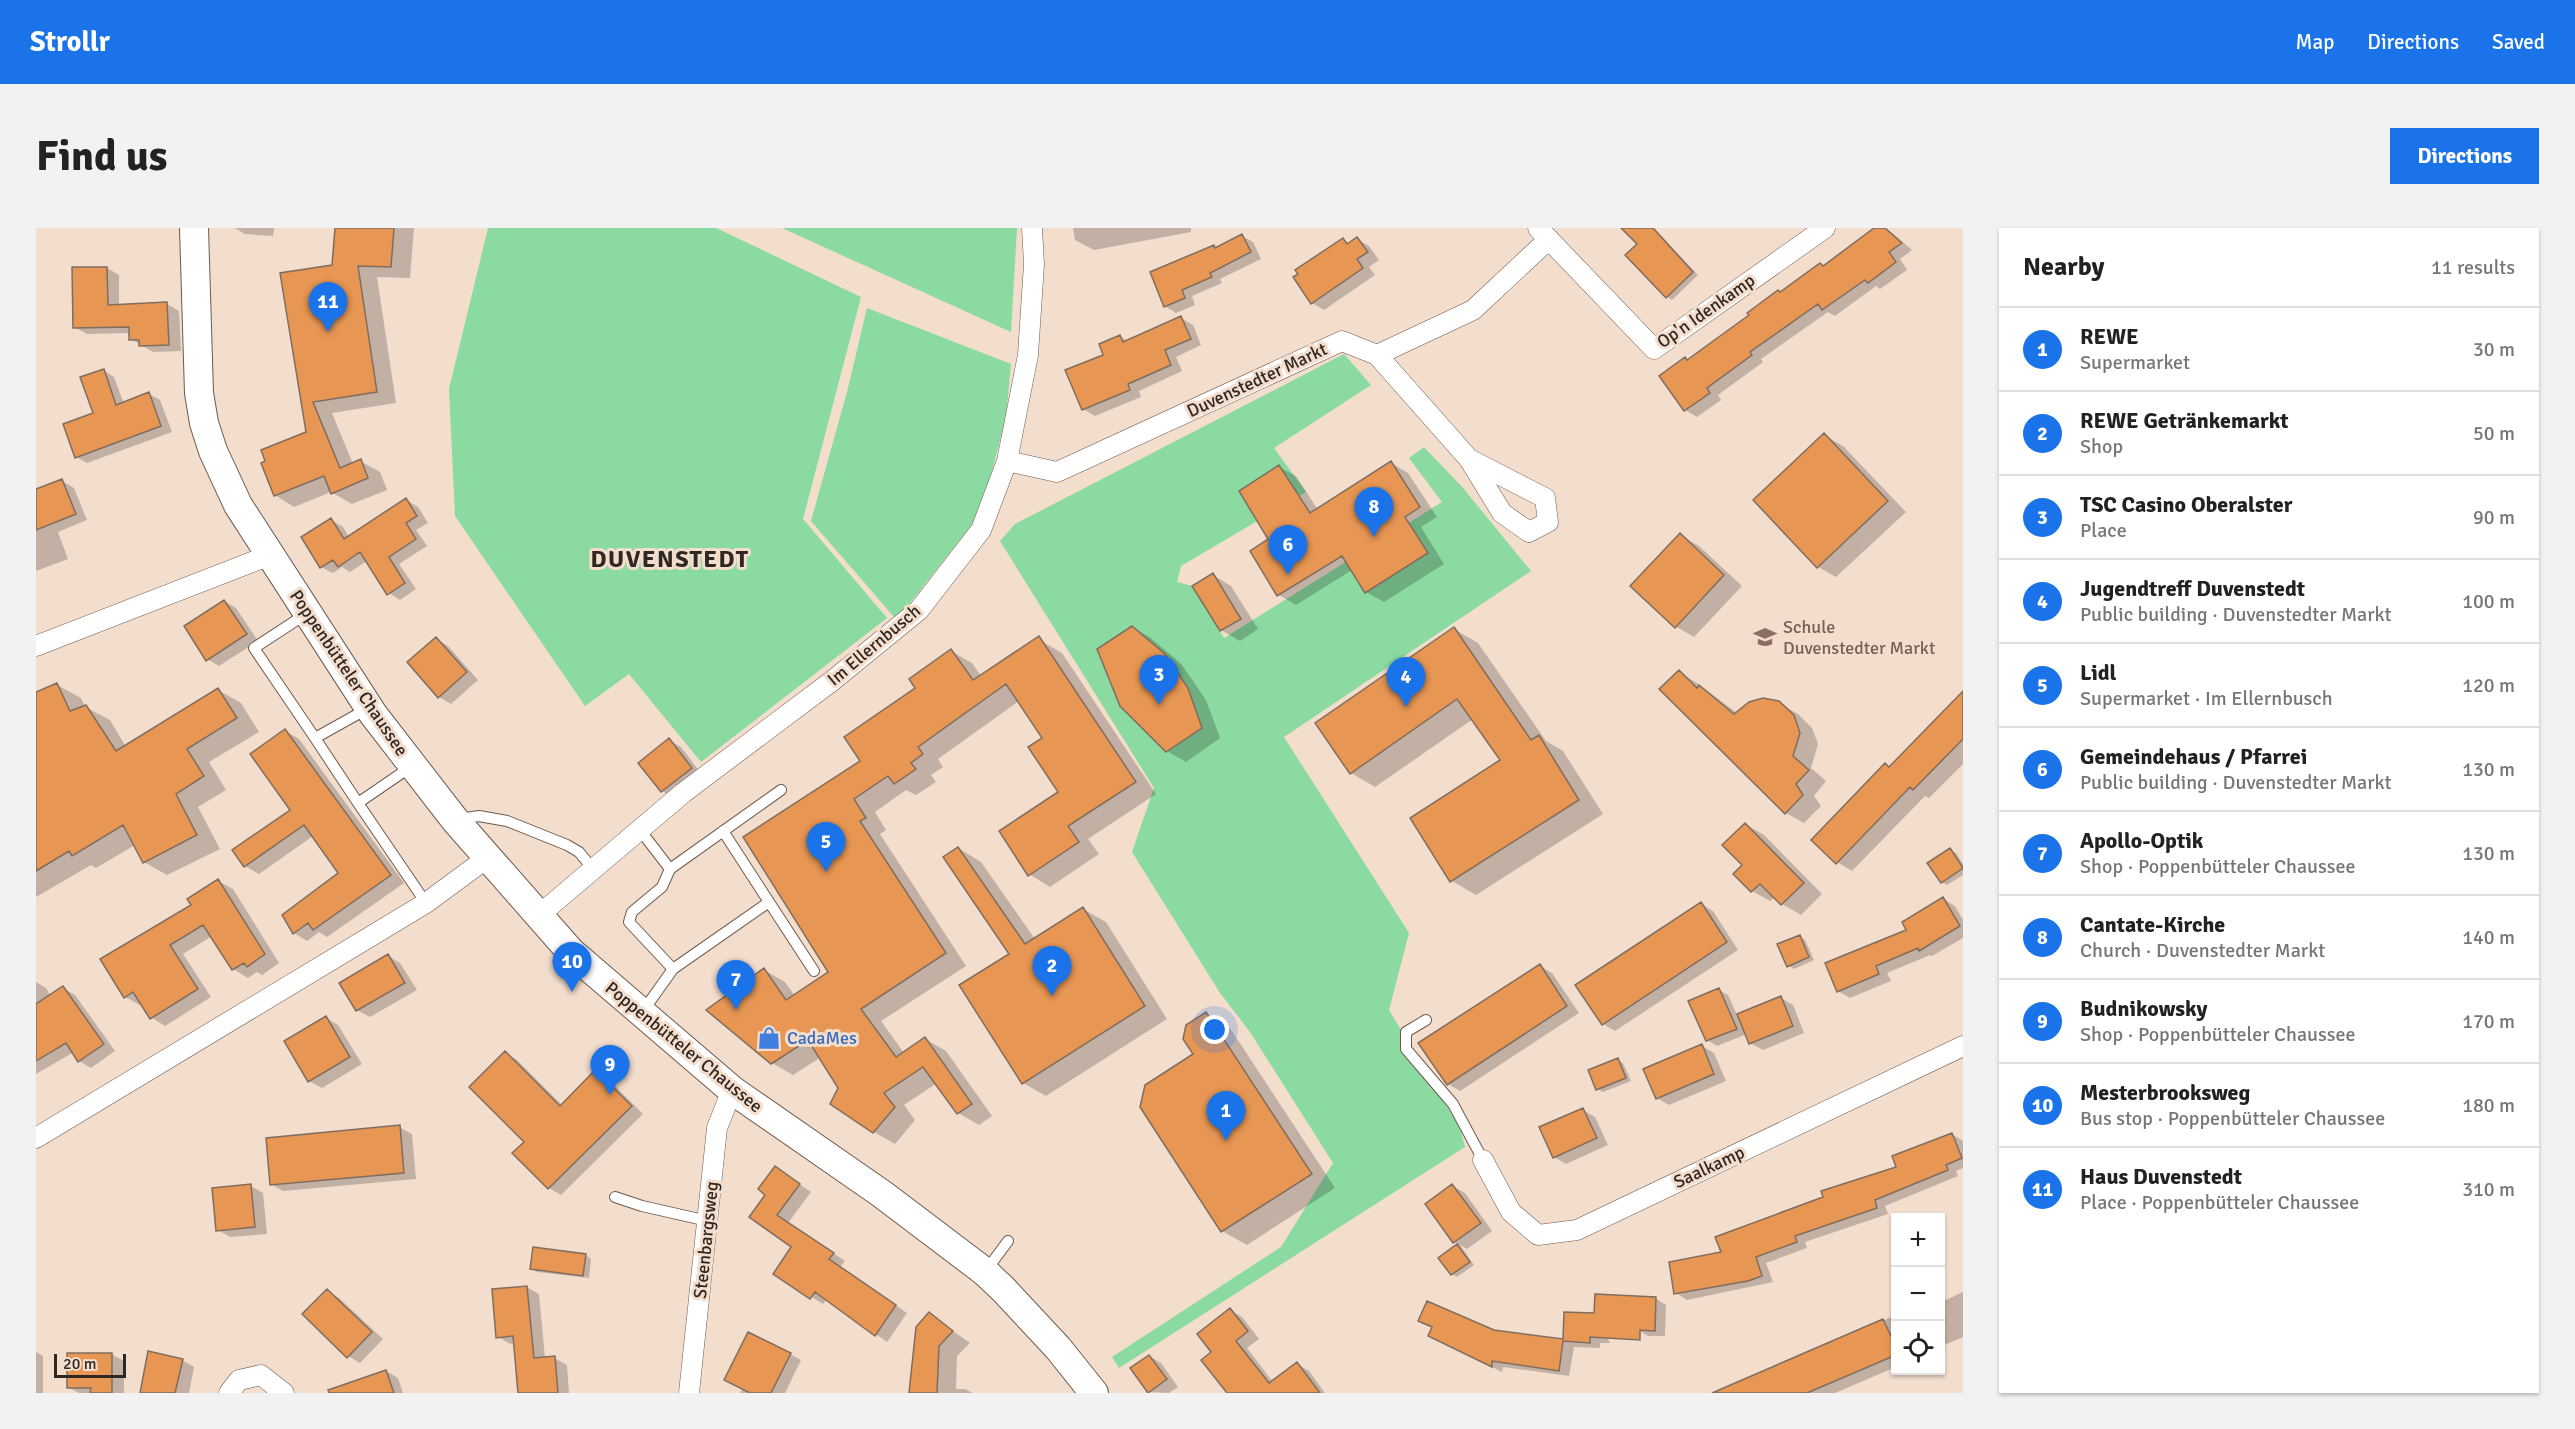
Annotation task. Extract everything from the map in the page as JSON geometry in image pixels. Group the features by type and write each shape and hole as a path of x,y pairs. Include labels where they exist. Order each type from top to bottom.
{"main road":[{"name":"Poppenbütteler Chaussee","path":"194,228 198,371 204,423 224,479 369,708 413,766 455,820 571,952 732,1090 882,1194 984,1272 1058,1348 1094,1393"}],"street":[{"name":"Im Ellernbusch","path":"538,916 683,793 831,681 919,610 981,530 1007,461 1028,355 1034,264 1032,228"},
{"name":"Op'n Idenkamp","path":"1377,355 1473,310 1543,233 1654,349 1825,228"},
{"name":"Duvenstedter Markt","path":"1007,461 1057,472 1342,341 1377,355 1469,459"},
{"path":"36,646 270,555"},
{"path":"36,1138 426,903 488,858"},
{"name":"Saalkamp","path":"1483,1160 1511,1212 1538,1235 1577,1230 1963,1046"},
{"name":"Steenbargsweg","path":"689,1393 717,1128 732,1090"},
{"path":"229,1393 238,1380 261,1375 284,1393"}],"lane":[{"path":"307,613 254,648 426,903"},
{"path":"315,738 369,708"},
{"path":"358,803 413,766"},
{"path":"673,969 629,922 632,912 662,886 670,869 781,790"},
{"path":"455,820 479,816 507,821 579,852 594,870"},
{"path":"640,830 670,869"},
{"path":"723,831 814,971"},
{"path":"641,1014 673,969 769,902"},
{"path":"1426,1020 1406,1032 1406,1049 1453,1104 1483,1160"},
{"path":"615,1197 642,1206 708,1221"},
{"path":"984,1272 1008,1241"}],"green space":[{"path":"488,228 716,228 861,297 803,519 887,618 701,762 629,674 585,706 455,516 449,389"},
{"path":"782,228 1017,228 1011,332"},
{"path":"867,308 1011,364 1006,417 981,513 906,608 894,617 811,521 847,392"},
{"path":"1344,354 1371,385 1274,448 1306,492 1181,566 1177,582 1192,586 1224,638 1442,502 1409,458 1424,447 1463,488 1531,571 1284,737 1409,933 1389,1010 1460,1128 1465,1147 1119,1368 1112,1357 1281,1247 1333,1163 1250,1032 1220,993 1132,852 1154,788 1000,541 1015,524"}],"building":[{"path":"335,228 394,228 391,267 358,266 377,392 313,402 340,468 361,459 368,478 331,494 324,476 274,496 261,463 265,461 261,450 306,432 280,273 332,265"},
{"path":"1621,228 1653,228 1693,272 1666,298 1625,255 1637,244"},
{"path":"1874,228 1885,228 1902,243 1889,252 1896,262 1868,283 1865,280 1822,310 1818,304 1750,352 1752,355 1707,388 1710,393 1684,411 1659,376 1685,357 1687,360 1749,315 1747,313 1778,290 1780,292 1820,263 1823,266"},
{"path":"1242,234 1251,252 1210,273 1212,277 1182,290 1185,298 1164,307 1150,272 1214,245 1215,248"},
{"path":"1357,237 1368,252 1357,259 1363,268 1311,304 1293,277 1298,274 1295,270 1343,238 1347,244"},
{"path":"72,267 107,267 108,305 167,302 169,345 139,346 139,340 129,340 129,327 73,328"},
{"path":"1181,316 1191,339 1165,350 1171,365 1128,384 1130,390 1082,410 1065,370 1103,355 1099,344 1120,335 1123,342"},
{"path":"104,369 116,405 149,392 161,426 75,458 63,424 93,413 80,377"},
{"path":"1824,433 1888,501 1817,568 1753,500"},
{"path":"1391,461 1420,507 1405,517 1428,553 1365,593 1342,556 1277,596 1250,551 1268,539 1239,491 1279,465 1310,513"},
{"path":"62,479 76,514 36,530 36,489"},
{"path":"406,498 417,516 406,523 416,539 389,557 405,583 387,595 360,552 338,567 333,560 320,568 301,537 331,518 344,539"},
{"path":"1680,533 1724,575 1675,628 1630,586"},
{"path":"1213,573 1241,619 1220,631 1192,586"},
{"path":"224,600 247,634 206,661 184,626"},
{"path":"1132,626 1164,653 1188,688 1202,728 1166,752 1120,706 1097,649"},
{"path":"1454,627 1531,740 1539,735 1579,800 1450,882 1410,818 1500,760 1457,699 1350,774 1315,723"},
{"path":"1039,636 1136,782 1068,826 1079,842 1028,876 999,831 1058,792 1028,747 1042,738 1006,684 918,747 923,754 911,763 916,769 894,784 888,776 854,799 866,818 860,821 946,953 861,1009 896,1057 925,1037 972,1104 957,1114 923,1067 884,1093 895,1107 873,1133 830,1104 838,1088 808,1040 771,1064 706,1010 764,968 786,1000 828,972 743,837 860,761 844,737 915,688 909,679 951,649 973,680"},
{"path":"436,637 467,672 438,698 407,662"},
{"path":"1679,670 1697,688 1699,685 1734,714 1749,702 1763,698 1779,701 1794,715 1800,733 1793,756 1809,770 1796,784 1803,795 1785,814 1659,689"},
{"path":"57,683 70,711 86,705 116,751 218,688 237,718 187,749 204,776 176,794 197,835 143,863 123,825 72,856 69,851 36,871 36,692"},
{"path":"1963,691 1963,739 1913,790 1910,787 1836,864 1811,840 1885,763 1889,767"},
{"path":"285,729 391,875 313,930 308,923 293,934 282,915 338,873 304,825 244,867 232,850 290,810 250,754"},
{"path":"669,738 692,768 661,792 638,763"},
{"path":"1745,823 1804,883 1781,905 1760,884 1751,892 1733,874 1742,865 1722,845"},
{"path":"958,847 1025,944 1083,907 1145,1006 1022,1084 959,985 1009,954 943,857"},
{"path":"1950,848 1963,868 1941,883 1927,863"},
{"path":"218,879 265,954 247,967 244,963 232,970 203,925 170,945 198,989 150,1019 133,992 124,998 100,959 191,905 187,899"},
{"path":"1943,897 1960,926 1919,951 1918,948 1876,966 1879,974 1837,992 1825,963 1906,930 1902,922"},
{"path":"1701,902 1727,942 1602,1025 1575,985"},
{"path":"1800,935 1809,957 1787,967 1777,944"},
{"path":"388,954 405,983 356,1011 339,983"},
{"path":"1540,964 1567,1006 1447,1085 1418,1043"},
{"path":"63,986 104,1044 78,1062 66,1043 36,1061 36,1004"},
{"path":"1719,988 1737,1029 1706,1041 1688,1001"},
{"path":"1781,996 1793,1026 1749,1044 1737,1014"},
{"path":"1206,1012 1312,1174 1221,1232 1140,1107 1145,1085 1193,1054 1183,1039 1186,1025"},
{"path":"326,1016 350,1057 308,1082 284,1041"},
{"path":"1702,1044 1714,1074 1656,1099 1643,1069"},
{"path":"505,1051 560,1106 595,1070 632,1106 548,1189 512,1153 524,1142 469,1087"},
{"path":"1618,1058 1626,1078 1596,1090 1588,1070"},
{"path":"1583,1108 1597,1138 1553,1158 1539,1127"},
{"path":"400,1125 404,1173 270,1185 266,1138"},
{"path":"1952,1133 1962,1158 1946,1165 1948,1170 1875,1200 1877,1208 1795,1236 1797,1242 1756,1257 1762,1276 1748,1281 1674,1294 1669,1262 1721,1252 1715,1237 1823,1197 1821,1191 1896,1167 1892,1156"},
{"path":"775,1166 800,1184 777,1215 834,1253 829,1259 896,1305 875,1336 815,1292 810,1299 773,1274 791,1247 749,1217 765,1195 758,1189"},
{"path":"251,1184 255,1227 216,1231 212,1188"},
{"path":"1452,1184 1481,1223 1453,1243 1425,1204"},
{"path":"1457,1244 1470,1262 1451,1275 1438,1258"},
{"path":"533,1247 586,1254 583,1276 530,1269"},
{"path":"527,1286 534,1358 555,1356 558,1393 518,1393 513,1336 496,1338 492,1289"},
{"path":"327,1289 372,1332 347,1358 302,1314"},
{"path":"1595,1294 1656,1297 1655,1331 1640,1330 1640,1340 1590,1337 1590,1343 1563,1341 1559,1371 1492,1361 1492,1367 1428,1336 1432,1327 1418,1321 1427,1301 1494,1330 1563,1339 1564,1312 1594,1313"},
{"path":"1230,1308 1248,1331 1236,1341 1269,1383 1297,1362 1320,1393 1227,1393 1201,1360 1211,1352 1197,1334"},
{"path":"929,1312 953,1331 939,1346 937,1393 909,1393 916,1327"},
{"path":"1883,1319 1891,1336 1891,1357 1807,1393 1712,1393"},
{"path":"748,1332 791,1353 771,1393 750,1393 724,1380"},
{"path":"148,1351 183,1359 175,1393 140,1393"},
{"path":"67,1353 112,1353 112,1393 90,1393 91,1388 67,1388"},
{"path":"1149,1355 1167,1379 1148,1393 1130,1368"},
{"path":"386,1370 394,1393 329,1393 328,1390"}],"place":[{"name":"Haus Duvenstedt","path":"328,332"},
{"name":"Cantate-Kirche","path":"1374,537"},
{"name":"Gemeindehaus / Pfarrei","path":"1288,575"},
{"name":"Schule Duvenstedter Markt","path":"1765,637"},
{"name":"TSC Casino Oberalster","path":"1159,705"},
{"name":"Jugendtreff Duvenstedt","path":"1406,707"},
{"name":"Lidl","path":"826,872"},
{"name":"Mesterbrooksweg","path":"572,992"},
{"name":"REWE Getränkemarkt","path":"1052,996"},
{"name":"Apollo-Optik","path":"736,1010"},
{"name":"CadaMes","path":"769,1038"},
{"name":"Budnikowsky","path":"610,1095"},
{"name":"REWE","path":"1226,1141"}],"district":[{"name":"DUVENSTEDT","path":"670,559"}]}
